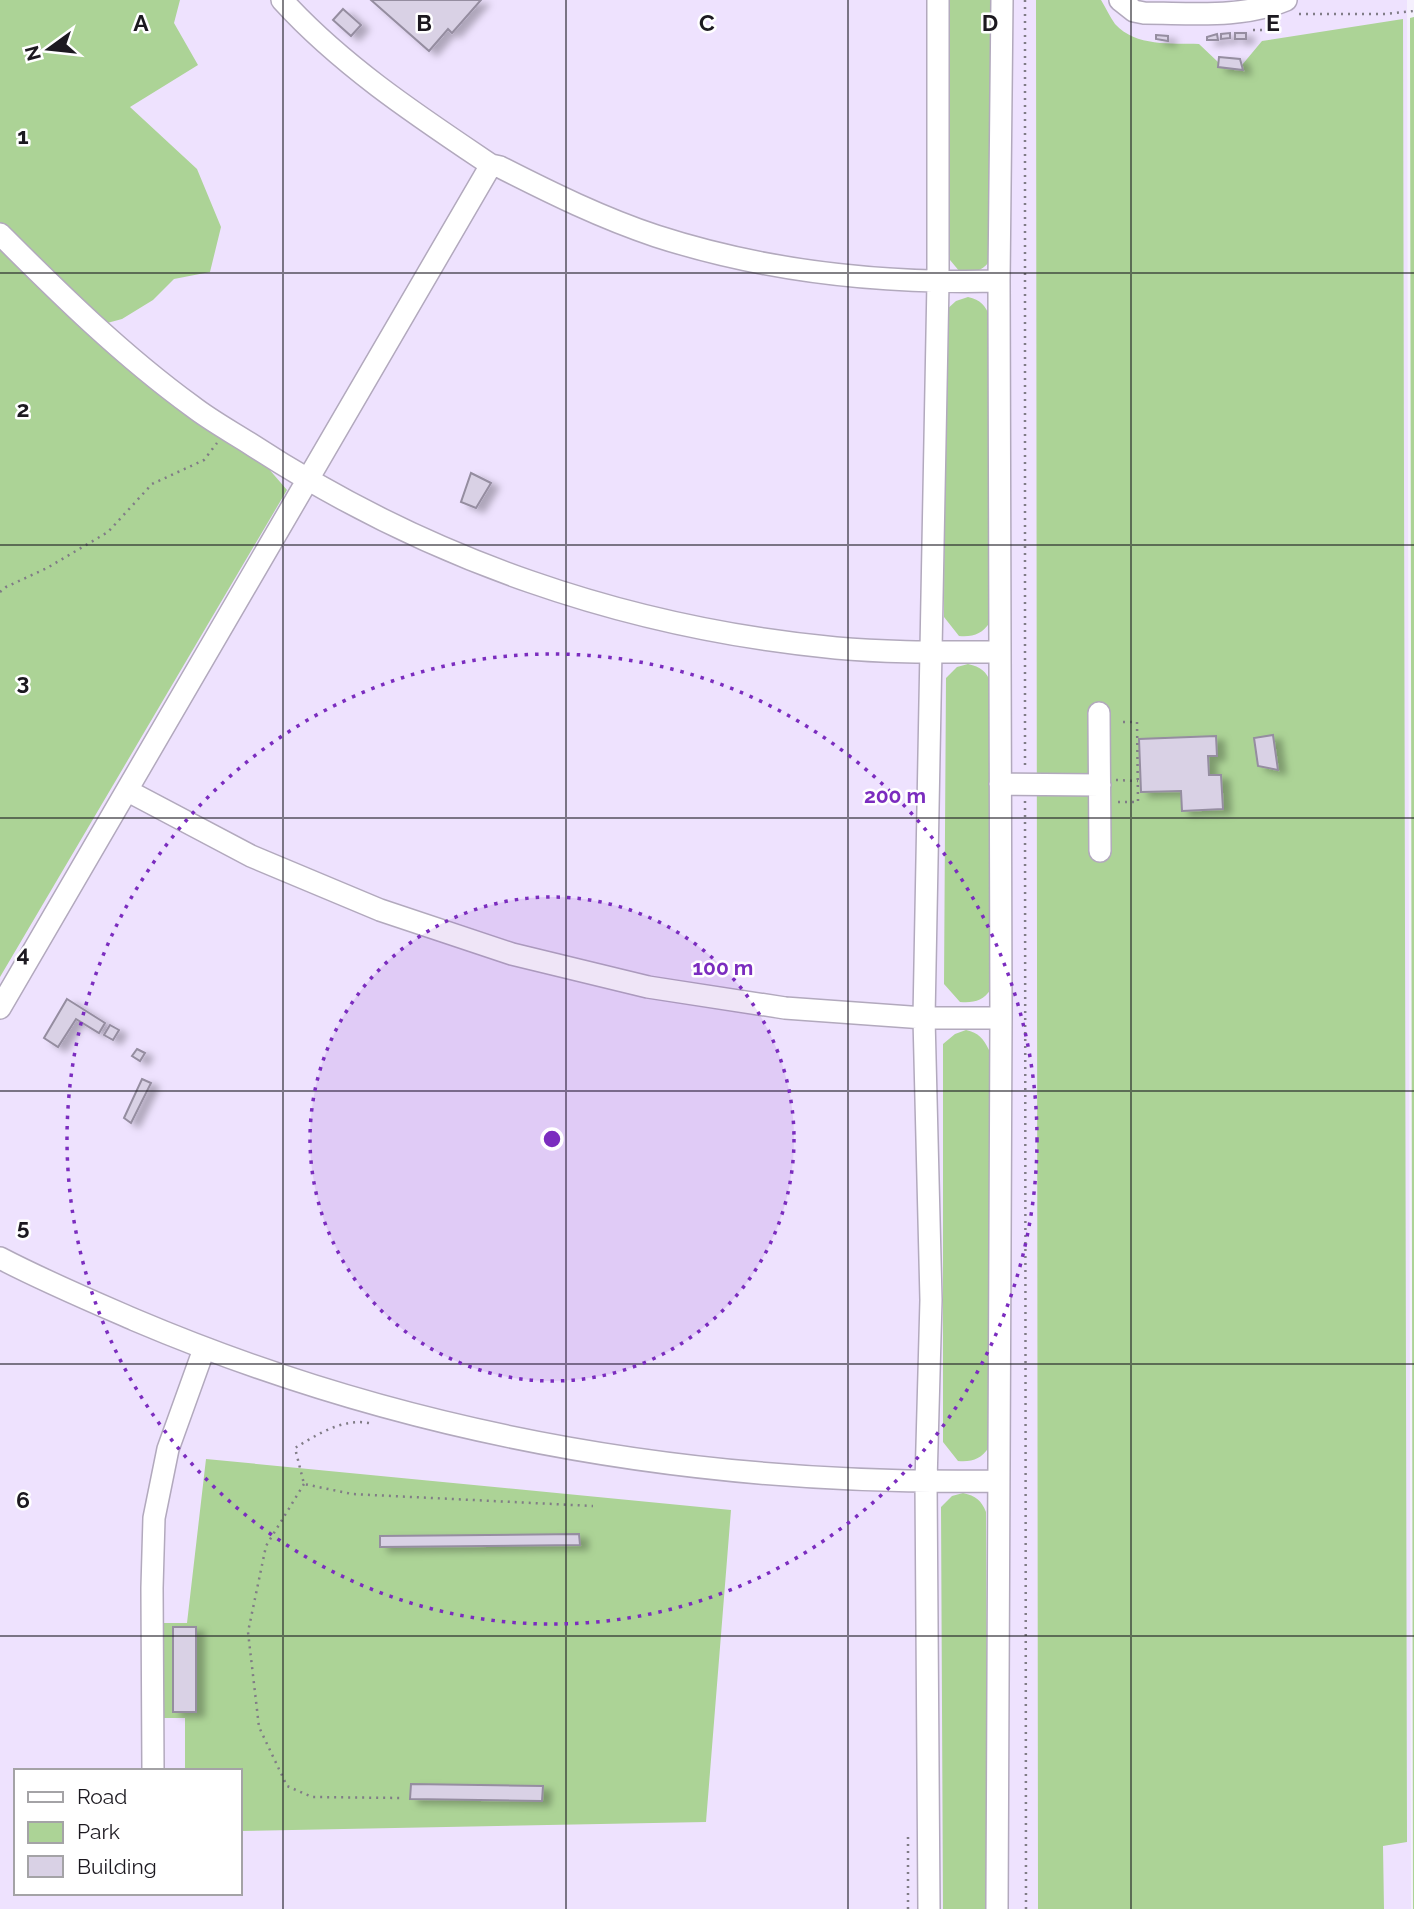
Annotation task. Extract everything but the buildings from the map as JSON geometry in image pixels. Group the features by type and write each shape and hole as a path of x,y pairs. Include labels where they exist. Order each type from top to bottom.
{"street":[{"path":"282,0 350,64 414,113 491,165 567,201 656,236 749,261 843,277 938,282 999,281"},
{"path":"929,1909 926,1482 931,1300 924,1018 938,282 938,0"},
{"path":"997,1909 1001,1018 999,281 1002,0"},
{"path":"1120,0 1135,11 1144,13 1245,13 1286,0"},
{"path":"0,1008 491,165"},
{"path":"0,234 86,321 192,407 307,481 389,524 475,562 563,593 628,611 745,636 838,648 999,652"},
{"path":"1100,718 1100,851"},
{"path":"1000,784 1025,784 1100,794"},
{"path":"128,791 251,856 367,905 512,954 648,987 785,1008 924,1018 1001,1018"},
{"path":"0,1258 43,1281 204,1349 320,1389 439,1422 559,1448 681,1466 803,1478 926,1482 998,1481"},
{"path":"153,1769 154,1518 168,1449 204,1349"}],"path":[{"path":"1025,0 1026,1909"},
{"path":"0,592 108,532 152,484 204,460 227,429"},
{"path":"1100,718 1137,722 1138,802 1100,794"},
{"path":"373,1424 361,1421 324,1430 295,1448 304,1484 266,1546 248,1632 259,1727 287,1786 312,1797 402,1798"},
{"path":"304,1484 352,1494 593,1506"},
{"path":"908,1826 908,1909"}],"shaded area":[{"path":"0,0 1407,0 1411,1909 0,1909"}],"green space":[{"path":"0,0 180,0 174,23 198,65 130,107 197,169 221,227 210,272 174,279 153,300 122,319 85,329 262,461 287,490 0,977"},
{"path":"946,0 991,0 991,259 982,269 970,272 960,272 945,254"},
{"path":"1036,0 1101,0 1115,24 1133,37 1154,42 1199,44 1218,62 1218,67 1242,65 1262,41 1403,19 1407,1842 1383,1846 1384,1909 1038,1909"},
{"path":"1414,17 1414,1909 1413,1909 1410,18"},
{"path":"968,297 982,304 990,317 990,622 981,632 959,636 944,617 945,311 956,301"},
{"path":"968,664 982,670 991,683 991,989 981,999 960,1002 944,984 946,678 957,667"},
{"path":"966,1030 980,1037 989,1050 989,1447 980,1457 958,1461 943,1442 943,1044 955,1034"},
{"path":"206,1459 731,1510 706,1822 242,1831 242,1769 185,1769 185,1718 164,1718 163,1623 187,1623"},
{"path":"963,1493 978,1499 986,1512 988,1909 943,1909 941,1507 952,1496"}]}
